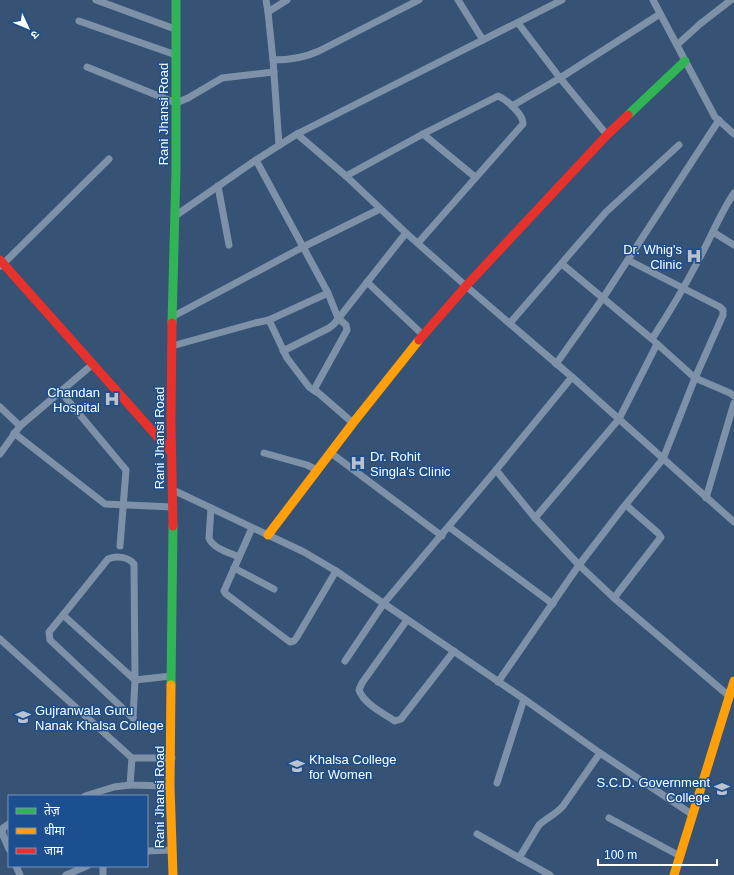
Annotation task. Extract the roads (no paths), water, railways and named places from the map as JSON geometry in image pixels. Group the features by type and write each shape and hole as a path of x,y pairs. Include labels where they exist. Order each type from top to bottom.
{"street":[{"path":"96,0 175,29"},
{"name":"Rani Jhansi Road","path":"173,875 170,786 172,758 173,490 171,452 172,317 176,216 176,0"},
{"path":"266,0 273,60 279,145"},
{"path":"268,12 287,0"},
{"path":"273,60 290,60 312,54 418,0"},
{"path":"458,0 483,40"},
{"path":"176,216 256,160 297,134 562,0"},
{"path":"653,0 715,117 734,134"},
{"path":"677,45 700,24 731,0"},
{"path":"512,106 560,78 660,14"},
{"path":"79,21 176,54"},
{"path":"518,23 560,78 607,134"},
{"path":"268,535 353,423 423,335 466,286 607,134 685,61"},
{"path":"87,67 176,103 188,98 222,78 274,72"},
{"path":"346,176 422,134 498,96 512,106 523,118 523,124 418,243"},
{"path":"556,364 603,298 719,120"},
{"path":"297,134 346,176 406,233 572,377 734,522"},
{"path":"422,134 475,178"},
{"path":"510,323 606,212 680,145"},
{"path":"108,159 1,263 171,452"},
{"path":"256,160 328,293 338,318 346,325 347,330 316,386 316,392"},
{"path":"218,186 228,245"},
{"path":"536,518 618,419 655,341 713,232 726,204 734,193"},
{"path":"172,317 303,247 380,209"},
{"path":"713,232 734,245"},
{"path":"283,351 329,328 406,233"},
{"path":"498,682 579,565 663,459 695,378 723,315 723,310 720,307 628,260"},
{"path":"562,264 655,341 695,378 734,396"},
{"path":"367,282 423,335"},
{"path":"172,346 269,320 328,293"},
{"path":"269,320 287,358 309,387 353,423"},
{"path":"0,454 20,426 93,364"},
{"path":"345,661 384,603 442,536 572,377"},
{"path":"60,391 124,466 127,474 120,546"},
{"path":"706,498 734,403"},
{"path":"0,407 20,426"},
{"path":"14,433 102,502 109,505 172,507"},
{"path":"264,453 307,465 317,470"},
{"path":"331,453 442,536"},
{"path":"496,470 536,518 579,565 614,598 729,696"},
{"path":"173,490 304,552 336,571 524,699 600,753 693,815"},
{"path":"614,598 661,537 626,505"},
{"path":"211,508 210,541 215,546 239,557"},
{"path":"449,527 553,604"},
{"path":"252,528 224,591 290,642 294,641 297,637 336,571"},
{"path":"110,557 120,557 133,562 135,680 133,718 50,640 49,632 110,557"},
{"path":"234,568 274,589"},
{"path":"63,615 135,680 172,676"},
{"path":"406,620 365,679 360,690 361,695 366,700 395,721 401,719 454,651"},
{"path":"0,639 132,758 172,758"},
{"path":"674,875 734,681"},
{"path":"497,783 524,699"},
{"path":"519,858 539,825 557,813 563,806 600,753"},
{"path":"130,785 132,758"},
{"path":"88,795 114,787 130,785 170,786"},
{"path":"609,818 680,856"},
{"path":"8,825 3,828 2,832 8,846"},
{"path":"477,834 550,875"},
{"path":"148,851 171,850"},
{"path":"66,875 79,868"}],"place":[{"name":"Dr. Whig's Clinic","path":"694,256"},
{"name":"Chandan Hospital","path":"112,399"},
{"name":"Dr. Rohit Singla's Clinic","path":"358,463"},
{"name":"Gujranwala Guru Nanak Khalsa College","path":"23,717"},
{"name":"Khalsa College for Women","path":"297,766"},
{"name":"S.C.D. Government College","path":"722,789"}]}
